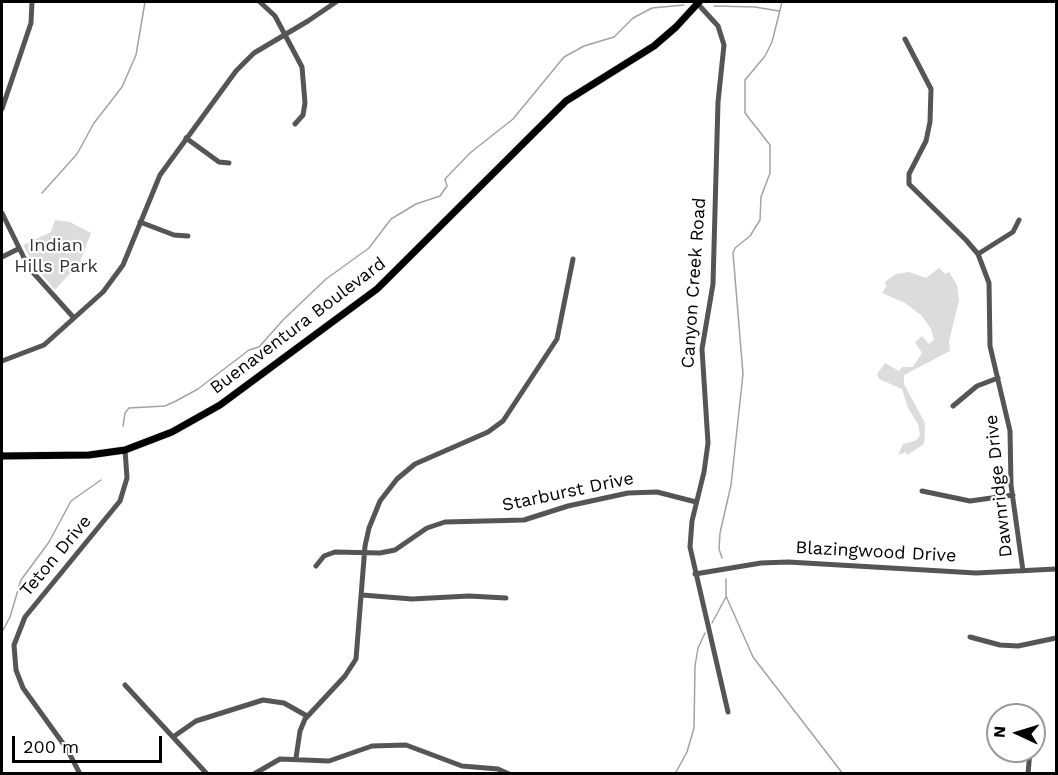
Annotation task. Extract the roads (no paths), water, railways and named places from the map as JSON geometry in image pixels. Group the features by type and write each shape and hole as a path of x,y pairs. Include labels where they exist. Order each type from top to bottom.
{"main road":[{"name":"Buenaventura Boulevard","path":"2,456 81,456 125,450 172,432 220,405 377,289 566,101 654,46 697,2"}],"street":[{"path":"2,110 31,23 32,2"},
{"path":"261,2 275,16 301,64 305,82 304,111 295,124"},
{"path":"2,361 44,345 117,275 160,175 245,60 336,2"},
{"name":"Canyon Creek Road","path":"697,2 716,22 721,30 724,45 718,102 713,284 702,349 708,443 690,538 694,574 728,712"},
{"name":"Dawnridge Drive","path":"905,39 931,89 930,122 924,145 909,174 909,184 978,254 989,283 990,346 1011,431 1013,495 1023,571"},
{"path":"186,138 219,162 229,163"},
{"path":"2,213 29,268 74,318"},
{"path":"978,254 1013,232 1019,220"},
{"path":"140,222 174,235 188,236"},
{"path":"2,257 18,249"},
{"path":"296,758 300,731 307,716 345,676 355,662 365,552 369,528 376,509 402,475 425,458 488,432 505,418 557,339 573,259"},
{"path":"953,406 977,387 998,378"},
{"name":"Teton Drive","path":"80,774 67,749 20,684 15,665 14,645 25,616 120,501 127,478 125,450"},
{"path":"922,491 970,501 1013,495"},
{"name":"Starburst Drive","path":"316,566 324,556 335,552 395,550 427,528 445,522 524,520 567,506 628,493 657,492 696,502"},
{"name":"Blazingwood Drive","path":"694,574 761,563 797,561 976,573 1056,568"},
{"path":"362,595 412,599 469,596 506,598"},
{"path":"970,637 999,645 1018,646 1056,638"},
{"path":"125,685 207,774"},
{"path":"174,737 196,721 263,700 284,703 307,716"},
{"path":"254,774 280,759 296,758 329,762 372,746 406,745 462,766 498,769 509,774"}],"waterway":[{"path":"42,193 77,154 94,123 122,87 136,55 145,2"},
{"path":"722,558 719,549 720,533 731,485 743,374 733,253 735,248 750,236 760,220 761,197 770,173 770,145 745,113 745,80 765,56 772,42 782,2"},
{"path":"123,426 125,413 129,408 165,406 176,401 198,389 249,350 259,347 283,320 326,279 369,248 391,219 416,204 440,196 447,186 445,179 470,153 513,119 564,57 584,46 614,37 633,18 652,8 684,5"},
{"path":"714,6 755,7 779,11"},
{"path":"2,632 10,617 21,580 49,542 71,501 101,480"},
{"path":"726,579 726,596 753,657 843,774"},
{"path":"712,623 726,597"},
{"path":"675,774 687,752 694,728 695,666 698,648 705,633"}],"park label":[{"name":"Indian Hills Park","path":"56,256"}]}
